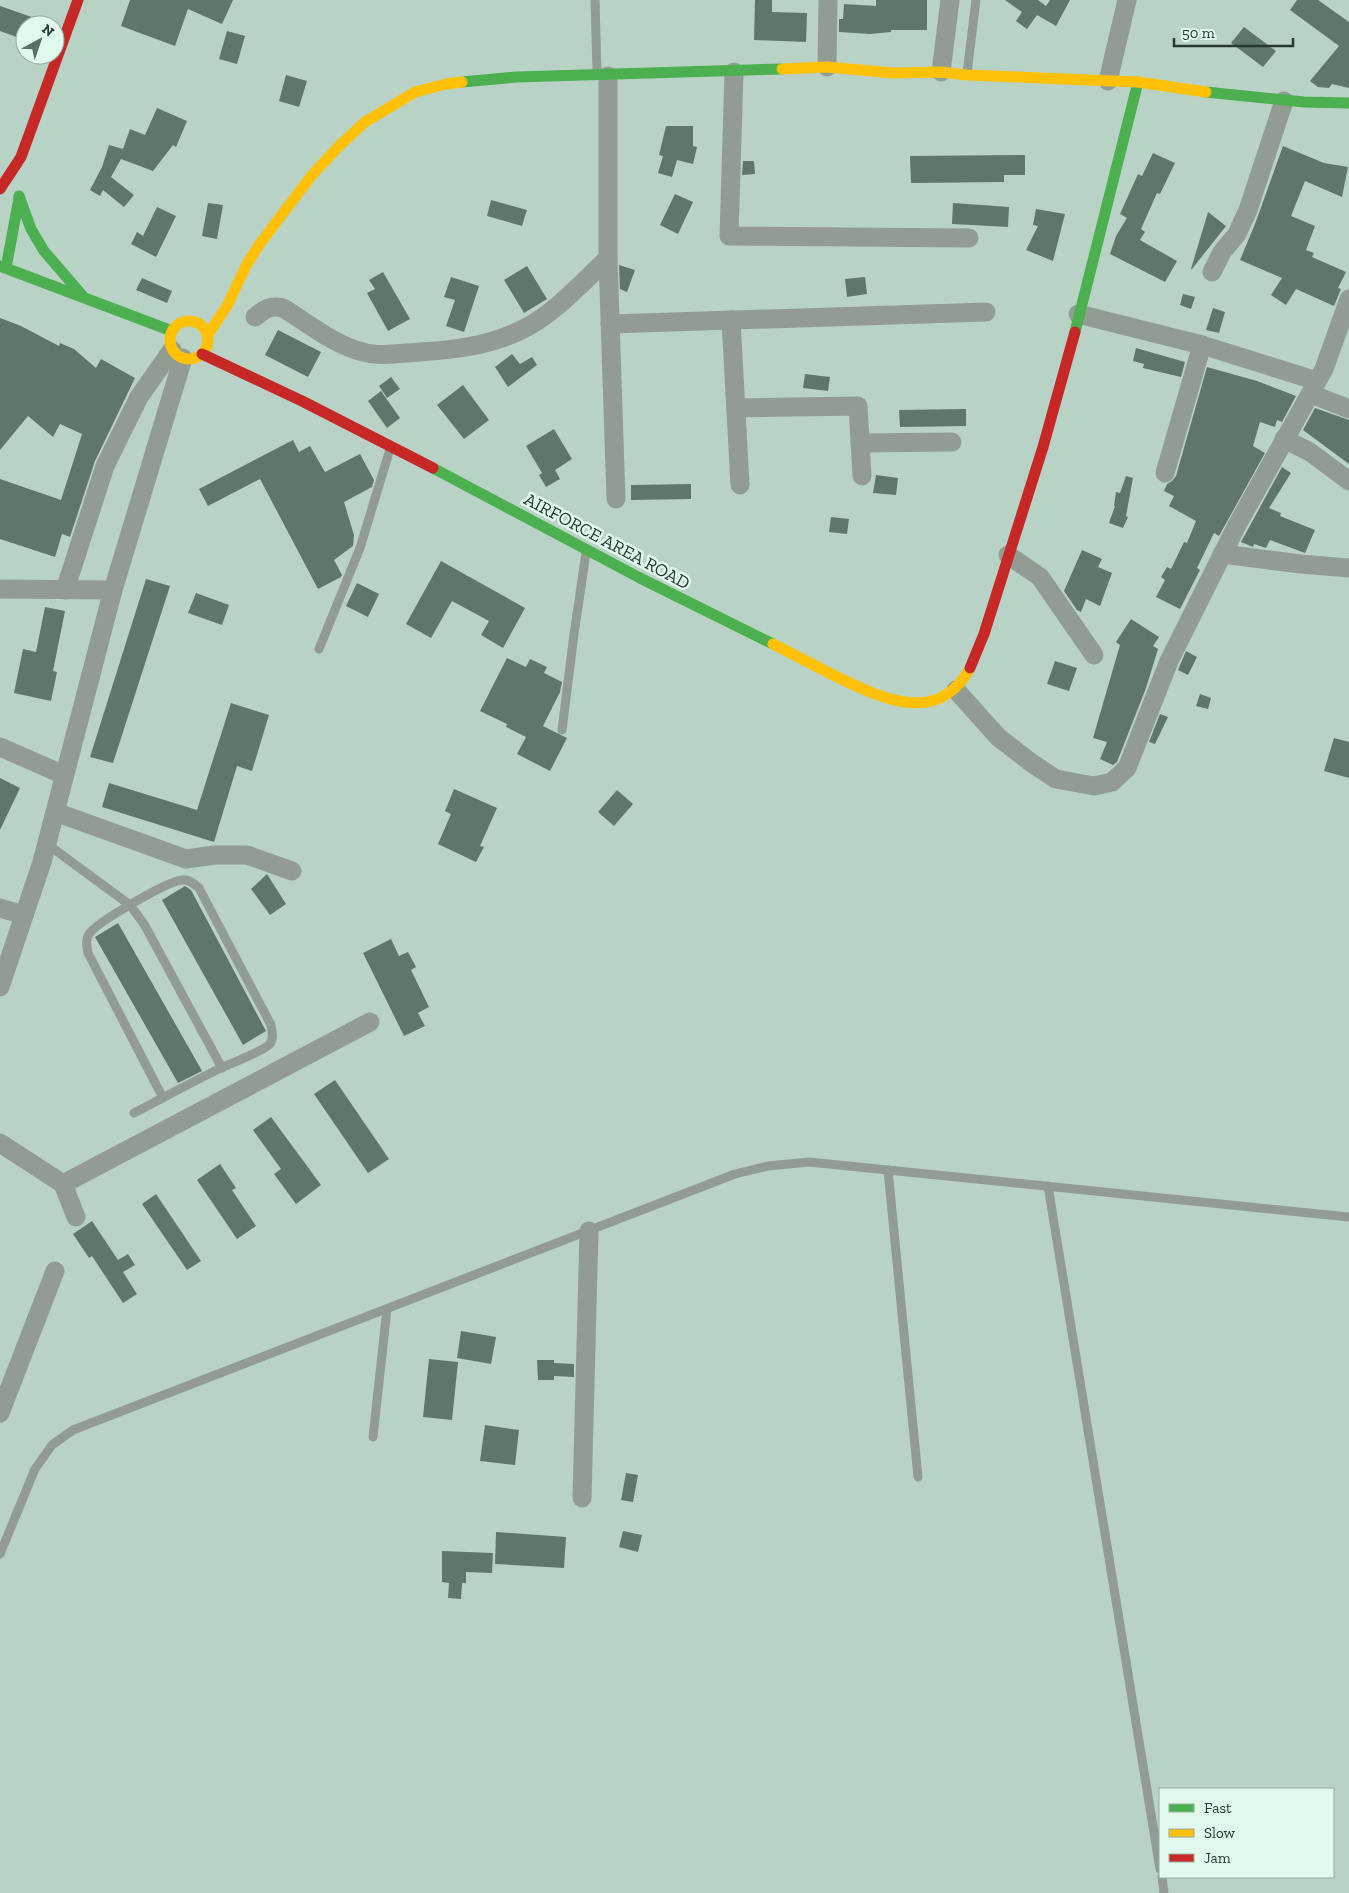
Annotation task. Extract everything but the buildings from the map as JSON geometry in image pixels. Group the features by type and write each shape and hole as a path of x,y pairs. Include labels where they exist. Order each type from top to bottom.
{"street":[{"path":"0,189 21,157 78,0"},
{"path":"827,67 828,0"},
{"path":"941,72 950,0"},
{"path":"1108,81 1127,0"},
{"path":"207,336 227,306 247,264 263,239 306,182 339,146 364,122 415,92 446,84 517,77 734,72 827,67 893,73 941,72 967,75 1138,82 1187,90 1284,101 1349,103"},
{"path":"734,72 729,236 969,238"},
{"path":"603,76 616,499"},
{"path":"1138,82 1043,446 980,643 967,676 956,690 998,737 1056,779 1094,786 1112,782 1127,768 1169,661 1222,554 1324,369 1349,299"},
{"path":"1212,272 1222,252 1237,234 1248,210 1284,101"},
{"path":"1304,102 1342,114"},
{"path":"21,157 20,186 3,267 172,331"},
{"path":"20,186 31,229 44,251 85,298"},
{"path":"255,317 267,307 283,308 347,347 364,353 386,354 451,350 491,342 518,332 544,315 608,258"},
{"path":"225,285 247,264"},
{"path":"610,324 986,312"},
{"path":"1078,314 1202,345 1314,388 1349,409"},
{"path":"197,318 205,330 208,342 202,354 190,359 178,354 170,344 172,331 181,322 197,318"},
{"path":"731,320 740,485"},
{"path":"1165,473 1202,345"},
{"path":"0,987 46,843 178,354"},
{"path":"65,590 105,466 139,397 178,354"},
{"name":"AIRFORCE AREA ROAD","path":"202,354 302,401 688,603 872,694 898,702 917,703 936,700 956,690"},
{"path":"736,408 858,406 862,476"},
{"path":"1284,439 1310,452 1349,481"},
{"path":"860,443 952,442"},
{"path":"1222,554 1349,568"},
{"path":"1008,555 1040,577 1094,655"},
{"path":"0,589 113,590"},
{"path":"0,747 64,775"},
{"path":"54,812 186,859 214,855 247,855 292,871"},
{"path":"0,908 24,915"},
{"path":"62,1184 370,1022"},
{"path":"0,1142 62,1184 76,1217"},
{"path":"582,1498 589,1231"},
{"path":"0,1413 55,1271"}],"lane":[{"path":"595,0 603,76"},
{"path":"967,75 976,0"},
{"path":"319,648 360,548 390,446"},
{"path":"562,730 587,550"},
{"path":"46,843 130,905 144,924 222,1068"},
{"path":"134,1113 262,1049 270,1044 273,1035 271,1025 199,888 190,881 184,880 175,882 130,905 96,928 89,934 86,942 88,953 163,1098"},
{"path":"0,1554 35,1469 52,1445 73,1430 735,1174 768,1166 809,1162 1349,1218"},
{"path":"888,1170 918,1477"},
{"path":"1048,1186 1159,1863"},
{"path":"373,1437 387,1309"},
{"path":"1162,1878 1164,1893"}],"traffic: fast":[{"path":"462,82 517,77 782,69"},
{"path":"1075,332 1138,82"},
{"path":"1206,92 1304,102 1349,103"},
{"path":"19,196 31,229 44,251 82,295"},
{"path":"6,268 19,198"},
{"path":"0,266 172,331"},
{"path":"433,468 640,578 773,644"}],"traffic: slow":[{"path":"782,69 827,67 893,73 941,72 967,75 1138,82 1206,92"},
{"path":"207,336 227,306 247,264 259,245 312,175 339,146 365,122 415,92 462,82"},
{"path":"189,321 202,327 208,340 202,353 189,359 176,353 170,340 176,327 189,321"},
{"path":"773,644 871,692 889,699 908,702 925,702 942,697 957,686 970,668"}],"traffic: jam":[{"path":"0,189 21,157 78,0"},
{"path":"970,668 984,634 1043,447 1075,332"},
{"path":"202,354 302,401 433,468"}]}
